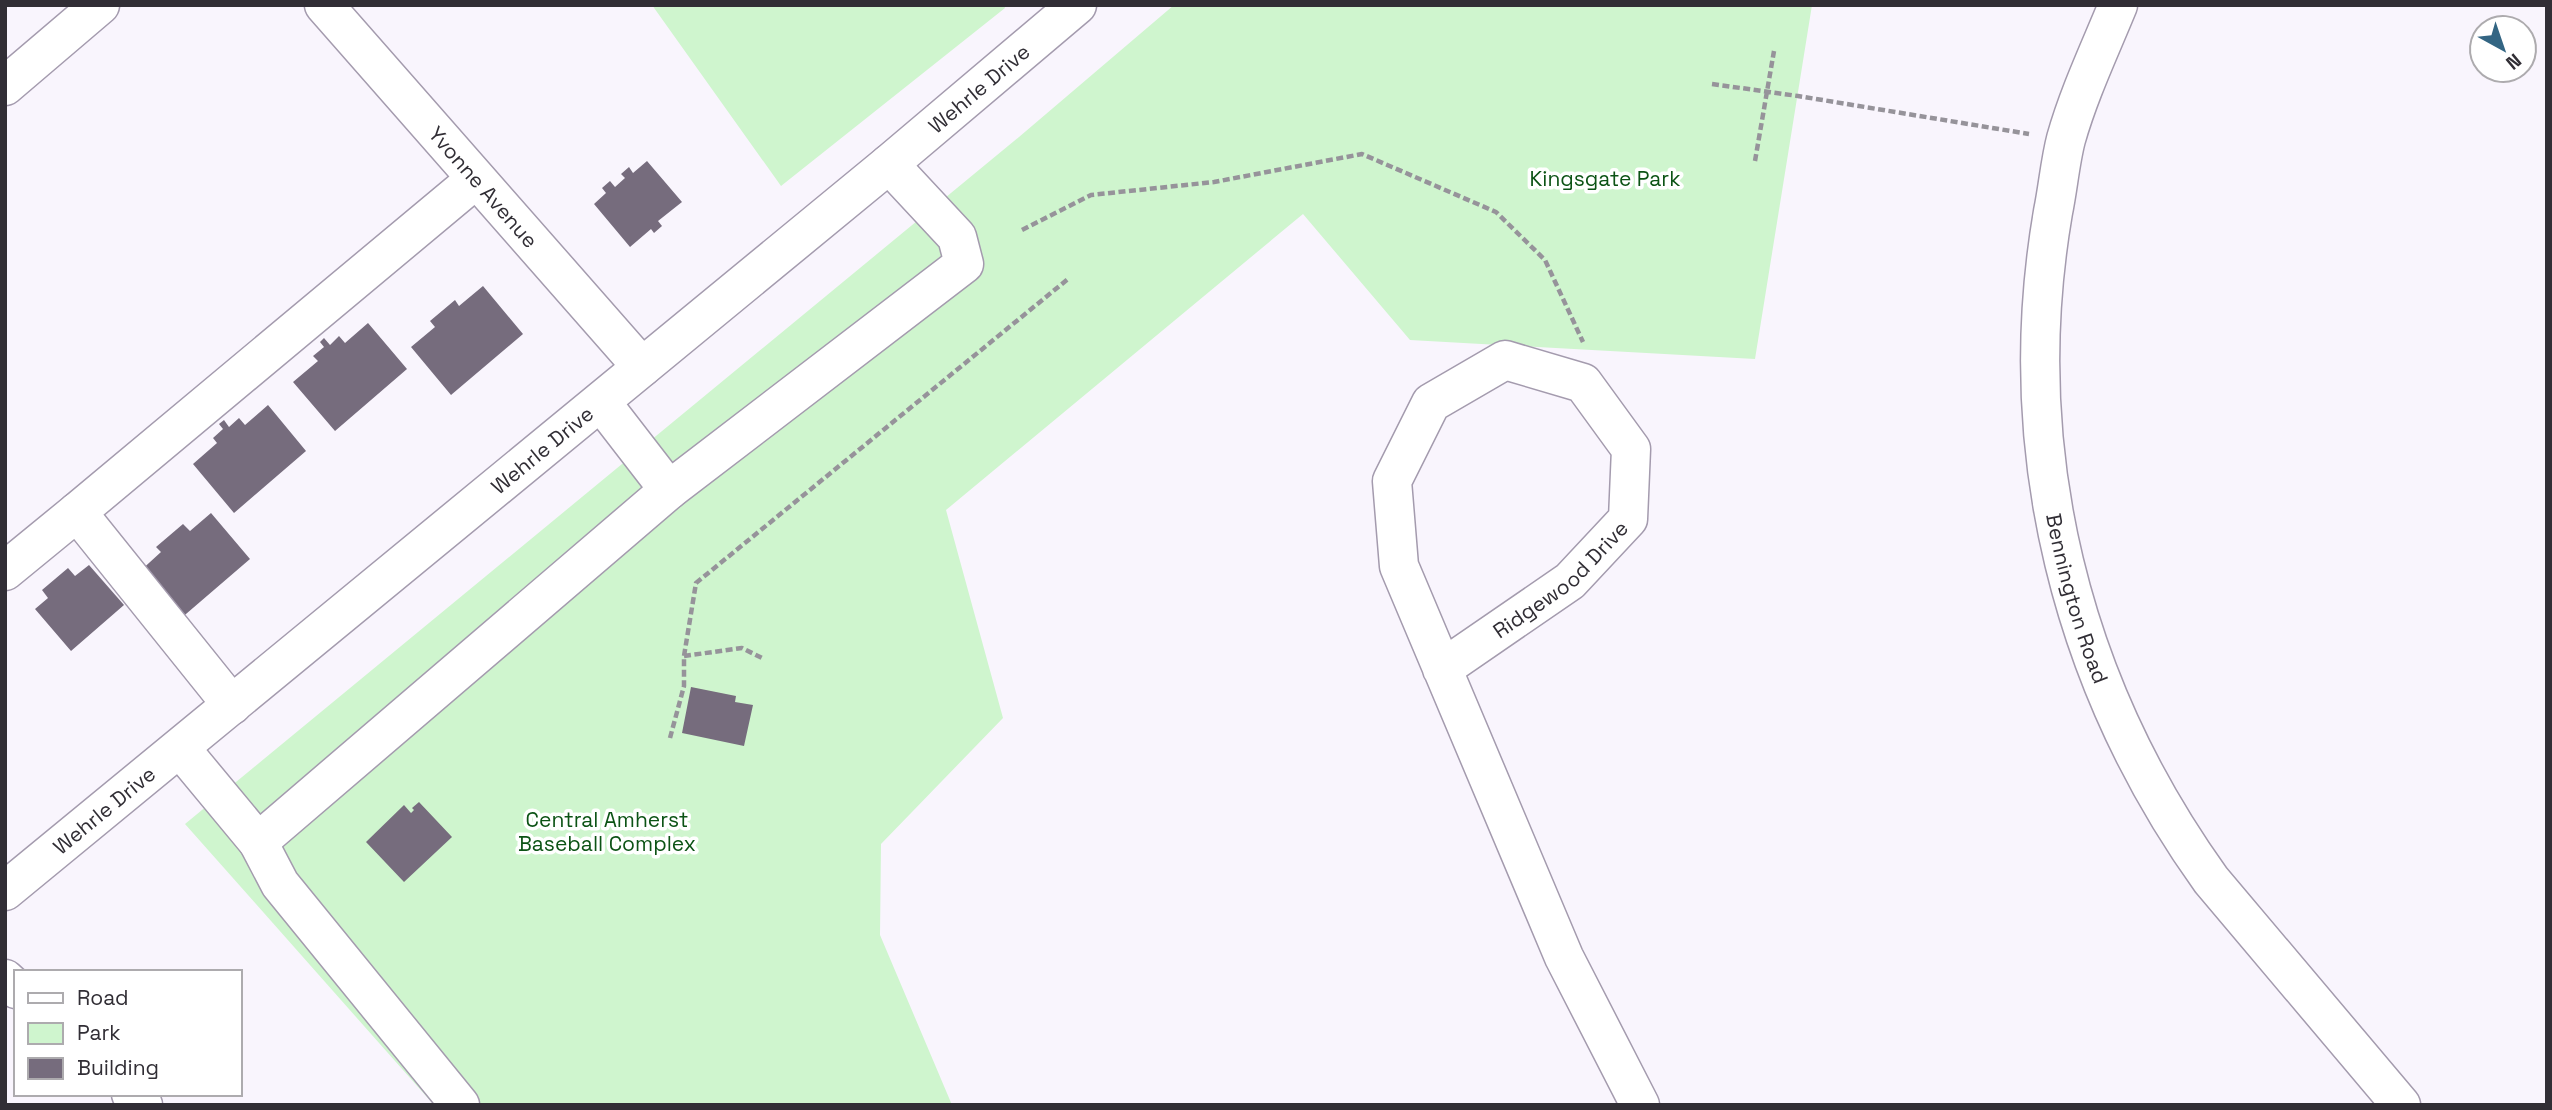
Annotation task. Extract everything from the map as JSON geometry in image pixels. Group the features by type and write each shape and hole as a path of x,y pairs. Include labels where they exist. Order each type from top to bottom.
{"main road":[{"path":"5,86 100,5"},
{"name":"Yvonne Avenue","path":"324,5 642,367"},
{"name":"Wehrle Drive","path":"5,891 889,164 1077,5"},
{"name":"Bennington Road","path":"2118,5 2066,140 2046,252 2040,342 2042,433 2053,510 2076,611 2106,697 2140,767 2193,855 2211,880 2401,1105"},
{"path":"258,842 669,490 964,264 957,237 889,164"},
{"path":"5,571 476,179"},
{"path":"1583,383 1505,360 1431,403 1392,481 1399,566 1564,957 1640,1105"},
{"name":"Ridgewood Drive","path":"1442,668 1570,581 1628,519 1631,449 1583,383"},
{"path":"601,402 669,490"},
{"path":"77,512 232,705"},
{"path":"180,748 258,842 280,884 460,1105"}],"path":[{"path":"1755,161 1774,51"},
{"path":"1712,84 2066,140"},
{"path":"1022,230 1091,195 1214,182 1362,154 1496,212 1545,260 1586,349 1583,383"},
{"path":"670,737 684,685 684,656 696,583 1068,279"},
{"path":"684,656 742,648 762,658"}],"green space":[{"path":"652,5 1004,5 1005,8 781,186"},
{"name":"Central Amherst Baseball Complex","path":"1174,5 1812,5 1755,359 1410,340 1303,214 946,510 1003,718 881,844 880,935 952,1105 434,1105 185,824 1019,137"}],"building":[{"path":"647,161 682,202 658,221 662,226 654,233 651,229 630,247 594,204 606,193 602,188 610,181 615,187 625,178 621,174 629,167 633,173"},
{"path":"483,286 523,334 451,395 411,347 435,327 430,321 455,300 459,306"},
{"path":"368,323 407,369 335,431 293,382 318,361 313,356 324,347 320,342 324,338 330,345 339,336 345,343"},
{"path":"268,405 306,451 234,513 193,464 217,443 213,438 223,429 219,424 224,420 229,427 239,418 245,425"},
{"path":"211,513 250,559 179,620 138,573 161,552 156,547 183,524 190,531"},
{"path":"89,565 124,605 71,651 35,609 48,598 42,590 68,568 75,576"},
{"path":"691,687 736,696 735,702 753,705 744,746 682,733"},
{"path":"419,802 452,837 404,882 366,842 404,805 411,813 414,810 412,808"}],"park label":[{"name":"Kingsgate Park","path":"1605,178"}]}
